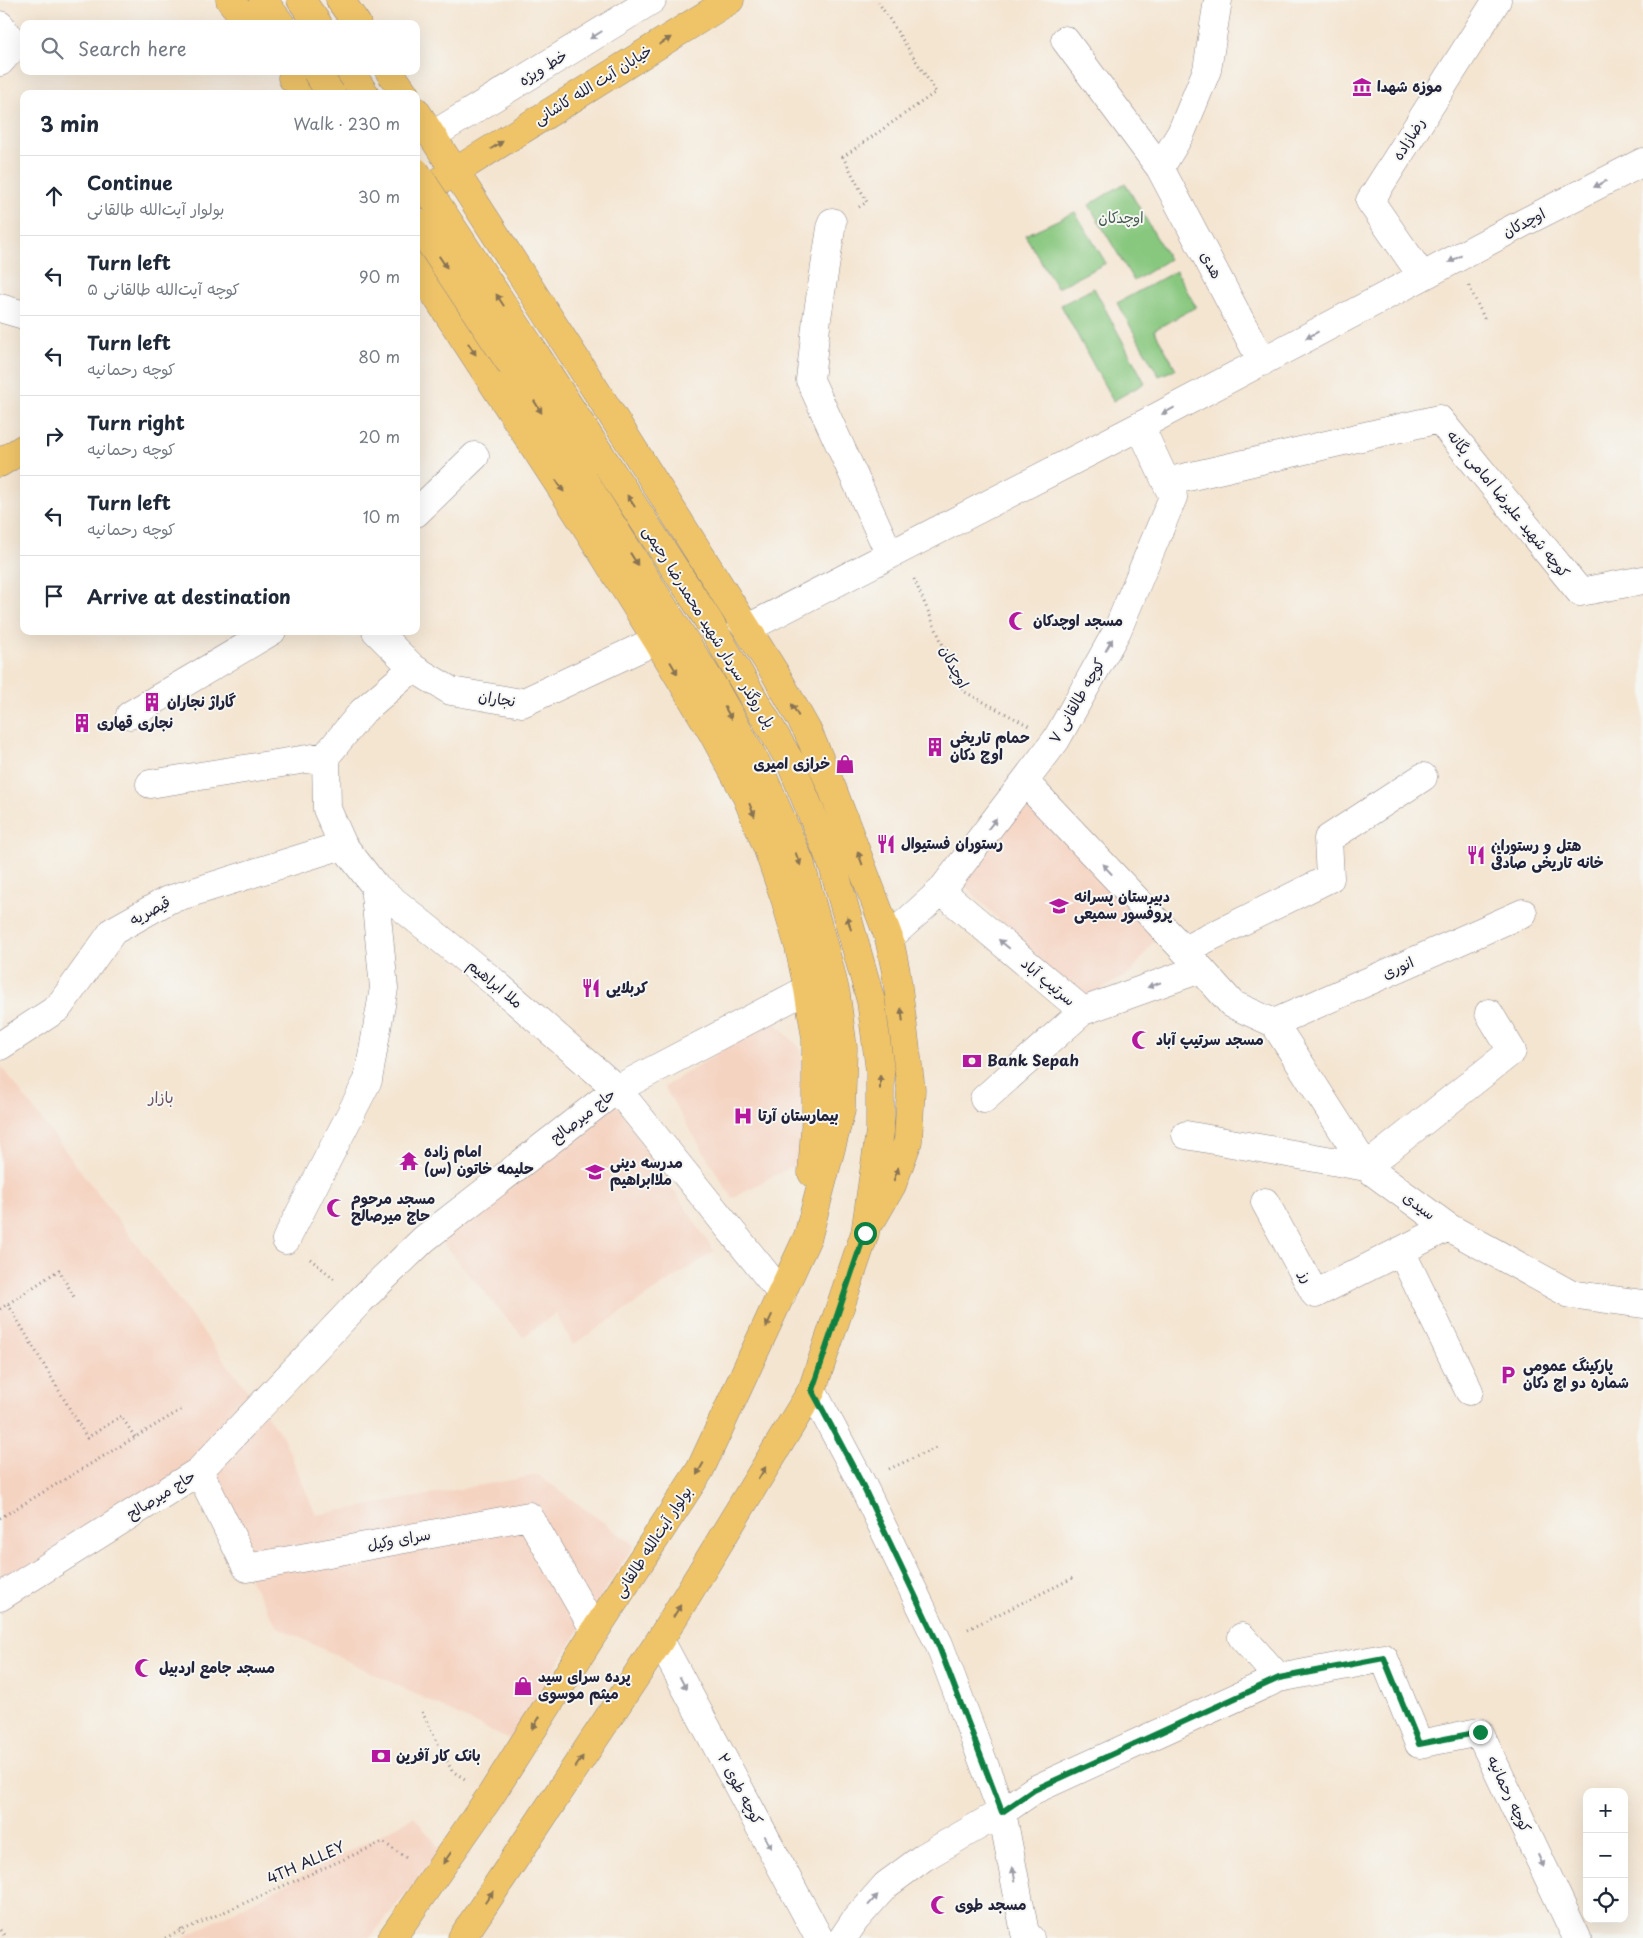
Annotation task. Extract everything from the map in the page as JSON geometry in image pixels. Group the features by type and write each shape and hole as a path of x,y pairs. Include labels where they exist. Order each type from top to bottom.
{"main road":[{"path":"230,0 246,20"},
{"path":"263,0 278,20"},
{"path":"301,0 315,20"},
{"path":"340,0 354,20"},
{"name":"خیابان آیت الله کاشانی","path":"420,194 730,0"},
{"path":"299,79 317,83 340,78 343,75"},
{"path":"353,75 362,90"},
{"path":"392,75 402,90"},
{"path":"299,79 322,90"},
{"path":"420,124 425,141 456,171 775,673 808,732 858,853 889,938 896,972 912,1089 908,1141 892,1186 865,1233 812,1390 660,1640 462,1938"},
{"name":"پل روگذر سردار شهید محمدرضا رحیمی","path":"420,179 760,770 800,862 830,969 836,996 843,1048 841,1110"},
{"name":"پل روگذر سردار شهید محمدرضا رحیمی","path":"420,227 524,360 708,620 790,761 833,866 871,1001 880,1071 880,1131 865,1233"},
{"path":"420,271 657,640 712,732 745,793 767,846 799,947 816,1038 816,1114 808,1236"},
{"path":"455,323 459,298 472,278 502,271 526,281"},
{"name":"بولوار آیت‌الله طالقانی","path":"392,1938 491,1794 700,1470 808,1236 841,1110"}],"street":[{"name":"خط ویژه","path":"425,141 652,0"},
{"path":"1160,168 1181,133 1207,70 1218,0"},
{"name":"رضازاده","path":"1422,276 1370,201 1497,0"},
{"path":"0,25 15,45 0,62"},
{"name":"هدی","path":"1065,40 1160,168 1262,362"},
{"name":"اوچدکان","path":"741,621 748,628 1140,426 1422,276 1643,162"},
{"path":"832,222 817,318 810,380 896,552"},
{"path":"0,308 20,314"},
{"name":"کوچه شهید علیرضا امامی یگانه","path":"1166,482 1438,419 1580,592 1643,580"},
{"name":"کوچه طالقانی ۷","path":"889,938 940,891 1056,740 1117,631 1173,497 1140,426"},
{"path":"420,509 475,456"},
{"path":"130,715 265,635"},
{"name":"نجاران","path":"380,635 413,668 451,691 522,703 657,640"},
{"path":"150,784 326,756 363,711 413,668"},
{"name":"ملا ابراهیم","path":"326,756 327,809 344,845 374,885 494,982 617,1089 782,1294"},
{"name":"سرتیپ آباد","path":"940,891 1083,1011 1192,959 1330,878 1328,840 1423,777"},
{"path":"1024,782 1192,959 1232,1004 1274,1023 1366,1167 1512,1051 1489,1013"},
{"name":"قیصریه","path":"0,1046 58,1008 113,931 168,900 344,845"},
{"path":"286,1240 368,1080 384,988 374,885"},
{"name":"انوری","path":"1274,1023 1523,914"},
{"name":"حاج میرصالح","path":"0,1597 199,1471 361,1300 424,1239 617,1089 808,989"},
{"path":"984,1099 1083,1011"},
{"name":"سیدی","path":"1186,1134 1366,1167 1448,1227 1570,1294 1643,1304"},
{"name":"رز","path":"1265,1202 1315,1294 1448,1227"},
{"path":"1401,1251 1469,1391"},
{"path":"812,1390 861,1482 938,1644 1002,1812 1026,1933 1030,1938"},
{"name":"سرای وکیل","path":"199,1471 247,1568 529,1516 595,1631"},
{"path":"1242,1637 1279,1678"},
{"name":"کوچه طوی ۲","path":"660,1640 819,1938"},
{"name":"کوچه رحمانیه","path":"843,1938 854,1920 886,1885 924,1857 1002,1812 1034,1790 1279,1678 1384,1658 1419,1744 1480,1732 1577,1938"}],"path":[{"path":"832,222 867,202 843,157 936,92 876,0"},
{"path":"1457,258 1486,322"},
{"name":"اوچدکان","path":"896,552 963,691 1056,740"},
{"path":"286,1240 361,1300"},
{"path":"0,1309 59,1270 74,1297"},
{"path":"8,1304 87,1438 121,1416 136,1437"},
{"path":"0,1518 184,1408"},
{"path":"861,1482 938,1446"},
{"path":"938,1644 1073,1578"},
{"path":"422,1712 452,1771 491,1794"},
{"name":"4TH ALLEY","path":"181,1930 383,1842 434,1878"},
{"path":"0,1930 6,1938"},
{"path":"165,1938 181,1930 185,1938"}],"shaded area":[{"name":"دبیرستان پسرانه پروفسور سمیعی","path":"1031,797 1159,933 1132,972 1081,1000 957,878"},
{"name":"بیمارستان آرتا","path":"772,1019 802,1050 805,1145 794,1165 732,1198 664,1087"},
{"path":"0,1065 283,1437 316,1515 538,1475 634,1545 509,1740 278,1627 194,1486 0,1608"},
{"name":"مدرسه دینی ملاابراهیم","path":"617,1105 714,1251 573,1345 556,1313 523,1337 439,1239"},
{"path":"414,1817 441,1850 370,1938 183,1938"}],"green space":[{"name":"اوچدکان","path":"1125,183 1169,259 1134,281 1089,205"},
{"path":"1075,212 1106,263 1057,288 1025,235"},
{"path":"1176,271 1196,307 1154,330 1176,369 1159,376 1117,303"},
{"path":"1094,288 1145,383 1113,401 1061,305"}],"place":[{"name":"موزه شهدا","path":"1362,87"},
{"name":"مسجد اوچدکان","path":"1018,621"},
{"name":"گاراژ نجاران","path":"152,702"},
{"name":"نجاری قهاری","path":"82,723"},
{"name":"حمام تاریخی اوچ دکان","path":"935,747"},
{"name":"خرازی امیری","path":"845,764"},
{"name":"رستوران فستیوال","path":"886,844"},
{"name":"هتل و رستوران خانه تاریخی صادقی","path":"1476,855"},
{"name":"دبیرستان پسرانه پروفسور سمیعی","path":"1059,906"},
{"name":"کربلایی","path":"591,988"},
{"name":"مسجد سرتیپ آباد","path":"1141,1040"},
{"name":"Bank Sepah","path":"972,1061"},
{"name":"بیمارستان آرتا","path":"743,1116"},
{"name":"امام زاده حلیمه خاتون (س)","path":"409,1161"},
{"name":"مدرسه دینی ملاابراهیم","path":"595,1172"},
{"name":"مسجد مرحوم حاج میرصالح","path":"336,1208"},
{"name":"پارکینگ عمومی شماره دو اچ دکان","path":"1508,1375"},
{"name":"مسجد جامع اردبیل","path":"144,1668"},
{"name":"پرده سرای سید میثم موسوی","path":"523,1686"},
{"name":"بانک کار آفرین","path":"381,1756"},
{"name":"مسجد طوی","path":"940,1905"}],"district":[{"name":"بازار","path":"161,1097"}],"route":[{"path":"865,1233 812,1390 861,1482 938,1644 1002,1812 1034,1790 1279,1678 1384,1658 1419,1744 1480,1732"}]}
